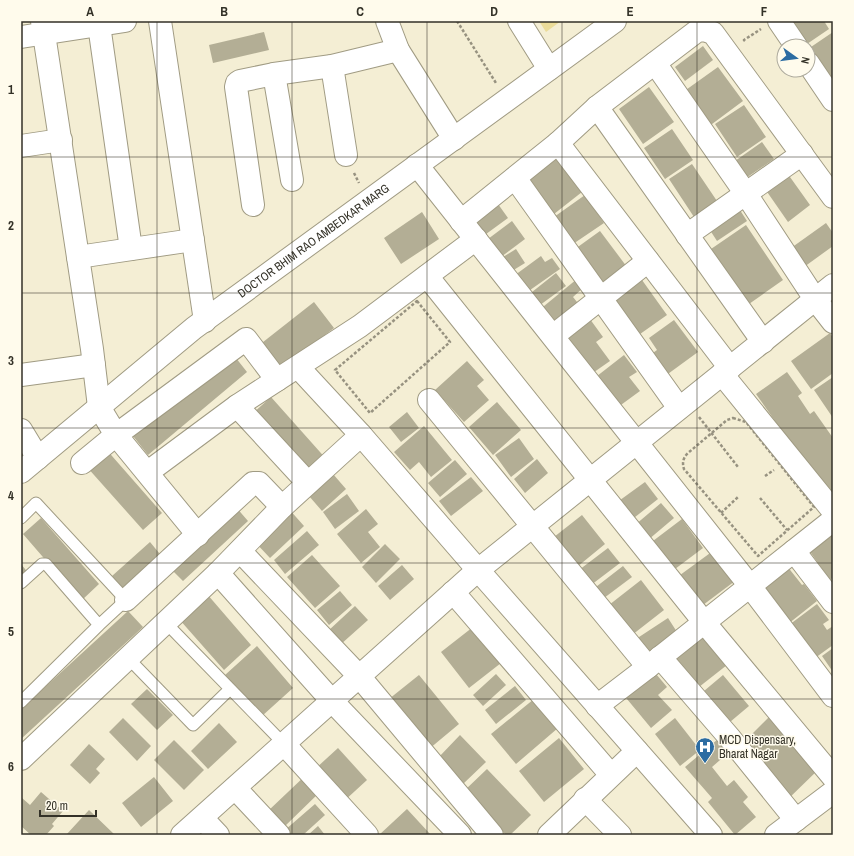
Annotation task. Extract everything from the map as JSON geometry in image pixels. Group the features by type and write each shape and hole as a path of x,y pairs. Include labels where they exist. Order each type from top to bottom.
{"street":[{"path":"21,37 43,27 99,25 125,21"},
{"path":"160,21 205,321"},
{"path":"387,21 398,50 454,139"},
{"path":"519,21 549,69"},
{"name":"DOCTOR BHIM RAO AMBEDKAR MARG","path":"21,472 205,321 615,21"},
{"path":"773,23 788,38"},
{"path":"99,25 131,249"},
{"path":"43,27 94,364 99,408 116,435 148,472 198,535"},
{"path":"461,221 558,143 597,107 697,31 704,30 713,32 833,197"},
{"path":"253,205 236,87 237,83 240,81 274,74 332,66 398,50"},
{"path":"655,63 746,194 815,300 833,322"},
{"path":"332,66 346,155"},
{"path":"274,74 292,180"},
{"path":"816,75 833,100"},
{"path":"597,107 763,342"},
{"path":"21,146 61,140"},
{"path":"558,143 648,261 726,371 833,511"},
{"path":"687,235 802,154"},
{"path":"417,166 750,586 833,696"},
{"path":"515,178 680,408"},
{"path":"148,472 237,406 360,326 476,239"},
{"path":"78,257 192,240"},
{"path":"553,336 648,261"},
{"path":"427,276 704,622 833,777"},
{"path":"182,835 478,570 833,285"},
{"path":"82,463 116,435 246,339 277,380"},
{"path":"21,375 94,364"},
{"path":"298,367 361,435 597,706 712,835"},
{"path":"429,400 532,526 654,662 729,737 796,820"},
{"path":"237,406 308,483"},
{"path":"21,430 38,458"},
{"path":"22,757 218,573 282,507 361,435"},
{"path":"126,600 253,483 259,483 282,507"},
{"path":"597,706 833,520"},
{"path":"240,550 360,676 492,835"},
{"path":"794,551 833,602"},
{"path":"218,573 332,700 460,835"},
{"path":"453,592 611,775"},
{"path":"284,744 367,835"},
{"path":"549,835 637,750"},
{"path":"235,788 279,835"},
{"path":"776,835 833,792"},
{"path":"585,799 620,835"},
{"path":"202,818 218,835"}],"lane":[{"path":"21,518 36,503 126,600 21,702"},
{"path":"21,583 42,564 46,564 99,625"},
{"path":"166,623 284,744"},
{"path":"128,658 193,725 230,689"}],"path":[{"path":"457,21 506,100"},
{"path":"749,46 744,40 773,23"},
{"path":"346,155 367,202"},
{"path":"418,301 450,342 370,413 335,370 370,340 418,301"},
{"path":"738,467 711,432 684,457 684,469 758,556 787,530 760,498"},
{"path":"721,513 738,497"}],"shaded area":[{"path":"539,21 561,21 546,32"}],"building":[{"path":"784,21 824,21 829,29 816,38 798,38"},
{"path":"264,32 269,50 213,63 209,45"},
{"path":"833,32 833,79 826,84 816,69 816,44"},
{"path":"703,46 713,60 685,81 675,67"},
{"path":"718,67 743,101 708,127 683,92"},
{"path":"649,87 674,122 643,144 619,109"},
{"path":"744,105 766,137 737,157 715,124"},
{"path":"672,129 693,160 665,179 644,148"},
{"path":"762,142 774,159 746,178 735,161"},
{"path":"555,158 582,192 554,214 527,180"},
{"path":"692,164 717,201 694,217 669,179"},
{"path":"785,170 810,205 788,222 763,186"},
{"path":"585,195 604,223 573,244 554,217"},
{"path":"498,204 508,218 482,237 472,223"},
{"path":"736,204 747,221 717,241 706,224"},
{"path":"422,212 439,239 401,264 384,238"},
{"path":"512,221 525,239 497,260 484,242"},
{"path":"826,223 833,233 833,246 804,267 791,248"},
{"path":"746,225 783,280 749,304 711,249"},
{"path":"600,231 630,271 605,290 575,249"},
{"path":"516,249 525,263 512,271 503,257"},
{"path":"541,256 545,262 552,258 560,269 523,295 511,278"},
{"path":"556,273 566,286 536,308 527,296"},
{"path":"637,273 667,315 633,339 604,296"},
{"path":"577,279 584,287 573,297 581,307 554,331 538,311"},
{"path":"314,302 334,328 278,371 258,346"},
{"path":"587,315 603,337 596,342 610,361 587,377 558,337"},
{"path":"674,320 698,352 661,379 646,358 657,350 649,338"},
{"path":"830,333 833,338 833,373 811,389 791,361"},
{"path":"232,353 247,372 148,455 133,436"},
{"path":"624,355 637,372 629,377 640,391 614,410 592,380"},
{"path":"467,361 484,380 477,386 489,400 464,422 435,390"},
{"path":"787,372 802,393 798,396 810,414 814,411 833,438 833,503 756,394"},
{"path":"833,377 833,418 814,390"},
{"path":"271,397 328,461 308,478 252,414"},
{"path":"497,402 521,430 493,455 469,427"},
{"path":"407,412 419,428 401,442 389,427"},
{"path":"424,426 452,460 431,477 419,462 410,470 394,452"},
{"path":"519,438 534,459 511,477 495,455"},
{"path":"105,448 162,513 143,530 86,466"},
{"path":"537,459 548,473 525,493 514,479"},
{"path":"455,460 467,474 440,497 428,483"},
{"path":"333,474 346,489 322,511 309,496"},
{"path":"471,477 483,491 451,516 439,501"},
{"path":"645,482 658,499 630,521 616,503"},
{"path":"347,494 359,511 335,529 323,512"},
{"path":"661,503 674,518 648,540 635,525"},
{"path":"235,506 248,521 183,581 169,567"},
{"path":"288,508 304,526 270,558 253,540"},
{"path":"366,509 378,524 368,532 380,547 361,563 337,534"},
{"path":"582,515 605,544 577,567 554,537"},
{"path":"41,518 99,584 81,601 23,534"},
{"path":"682,519 703,548 671,572 649,544"},
{"path":"307,531 319,545 285,574 274,560"},
{"path":"833,533 833,577 830,580 806,546"},
{"path":"150,542 164,559 127,593 112,576"},
{"path":"385,544 400,559 376,583 362,567"},
{"path":"608,548 620,563 591,585 579,570"},
{"path":"717,548 739,578 699,608 676,578"},
{"path":"312,555 340,586 315,608 287,577"},
{"path":"21,564 29,574 21,580"},
{"path":"402,565 414,579 390,600 378,586"},
{"path":"623,566 632,577 600,601 592,590"},
{"path":"787,566 817,601 788,624 760,587"},
{"path":"641,580 664,610 632,635 609,605"},
{"path":"340,591 352,605 329,625 317,610"},
{"path":"207,594 251,645 224,670 179,619"},
{"path":"817,604 829,620 823,624 827,630 833,626 833,645 815,658 789,625"},
{"path":"355,606 368,620 340,645 328,631"},
{"path":"128,611 143,627 21,739 21,709"},
{"path":"668,618 677,632 646,653 636,639"},
{"path":"473,627 501,663 469,688 441,652"},
{"path":"698,630 727,665 699,687 671,652"},
{"path":"257,646 293,688 262,716 225,675"},
{"path":"833,648 833,672 822,656"},
{"path":"651,668 667,687 658,695 672,710 651,728 622,693"},
{"path":"496,674 506,685 483,706 473,695"},
{"path":"419,675 459,724 429,749 389,699"},
{"path":"723,675 749,706 730,722 704,691"},
{"path":"515,686 526,700 496,724 485,710"},
{"path":"147,689 173,715 157,730 131,704"},
{"path":"534,699 558,728 516,764 491,734"},
{"path":"771,715 821,767 785,802 740,746"},
{"path":"123,718 151,746 137,761 109,732"},
{"path":"675,718 700,750 680,766 655,734"},
{"path":"219,723 237,742 208,769 191,751"},
{"path":"724,734 735,747 712,767 727,786 734,780 748,797 743,802 756,817 735,835 708,802 712,798 685,767"},
{"path":"460,735 486,762 463,784 438,758"},
{"path":"559,738 584,769 544,802 519,771"},
{"path":"174,740 204,770 184,790 154,760"},
{"path":"89,744 105,759 96,769 100,773 90,784 70,765"},
{"path":"338,748 367,780 343,802 314,770"},
{"path":"487,769 531,815 510,835 506,835 464,791"},
{"path":"307,774 322,790 283,828 268,811"},
{"path":"154,777 173,801 141,827 122,803"},
{"path":"41,792 63,811 52,824 54,826 46,835 31,835 21,826 21,799 22,798 30,805"},
{"path":"315,804 325,815 303,835 289,835 285,830"},
{"path":"407,809 431,835 379,835"},
{"path":"89,810 115,835 66,835"},
{"path":"318,826 325,835 308,835"}],"place":[{"name":"MCD Dispensary, Bharat Nagar","path":"705,764"}]}
